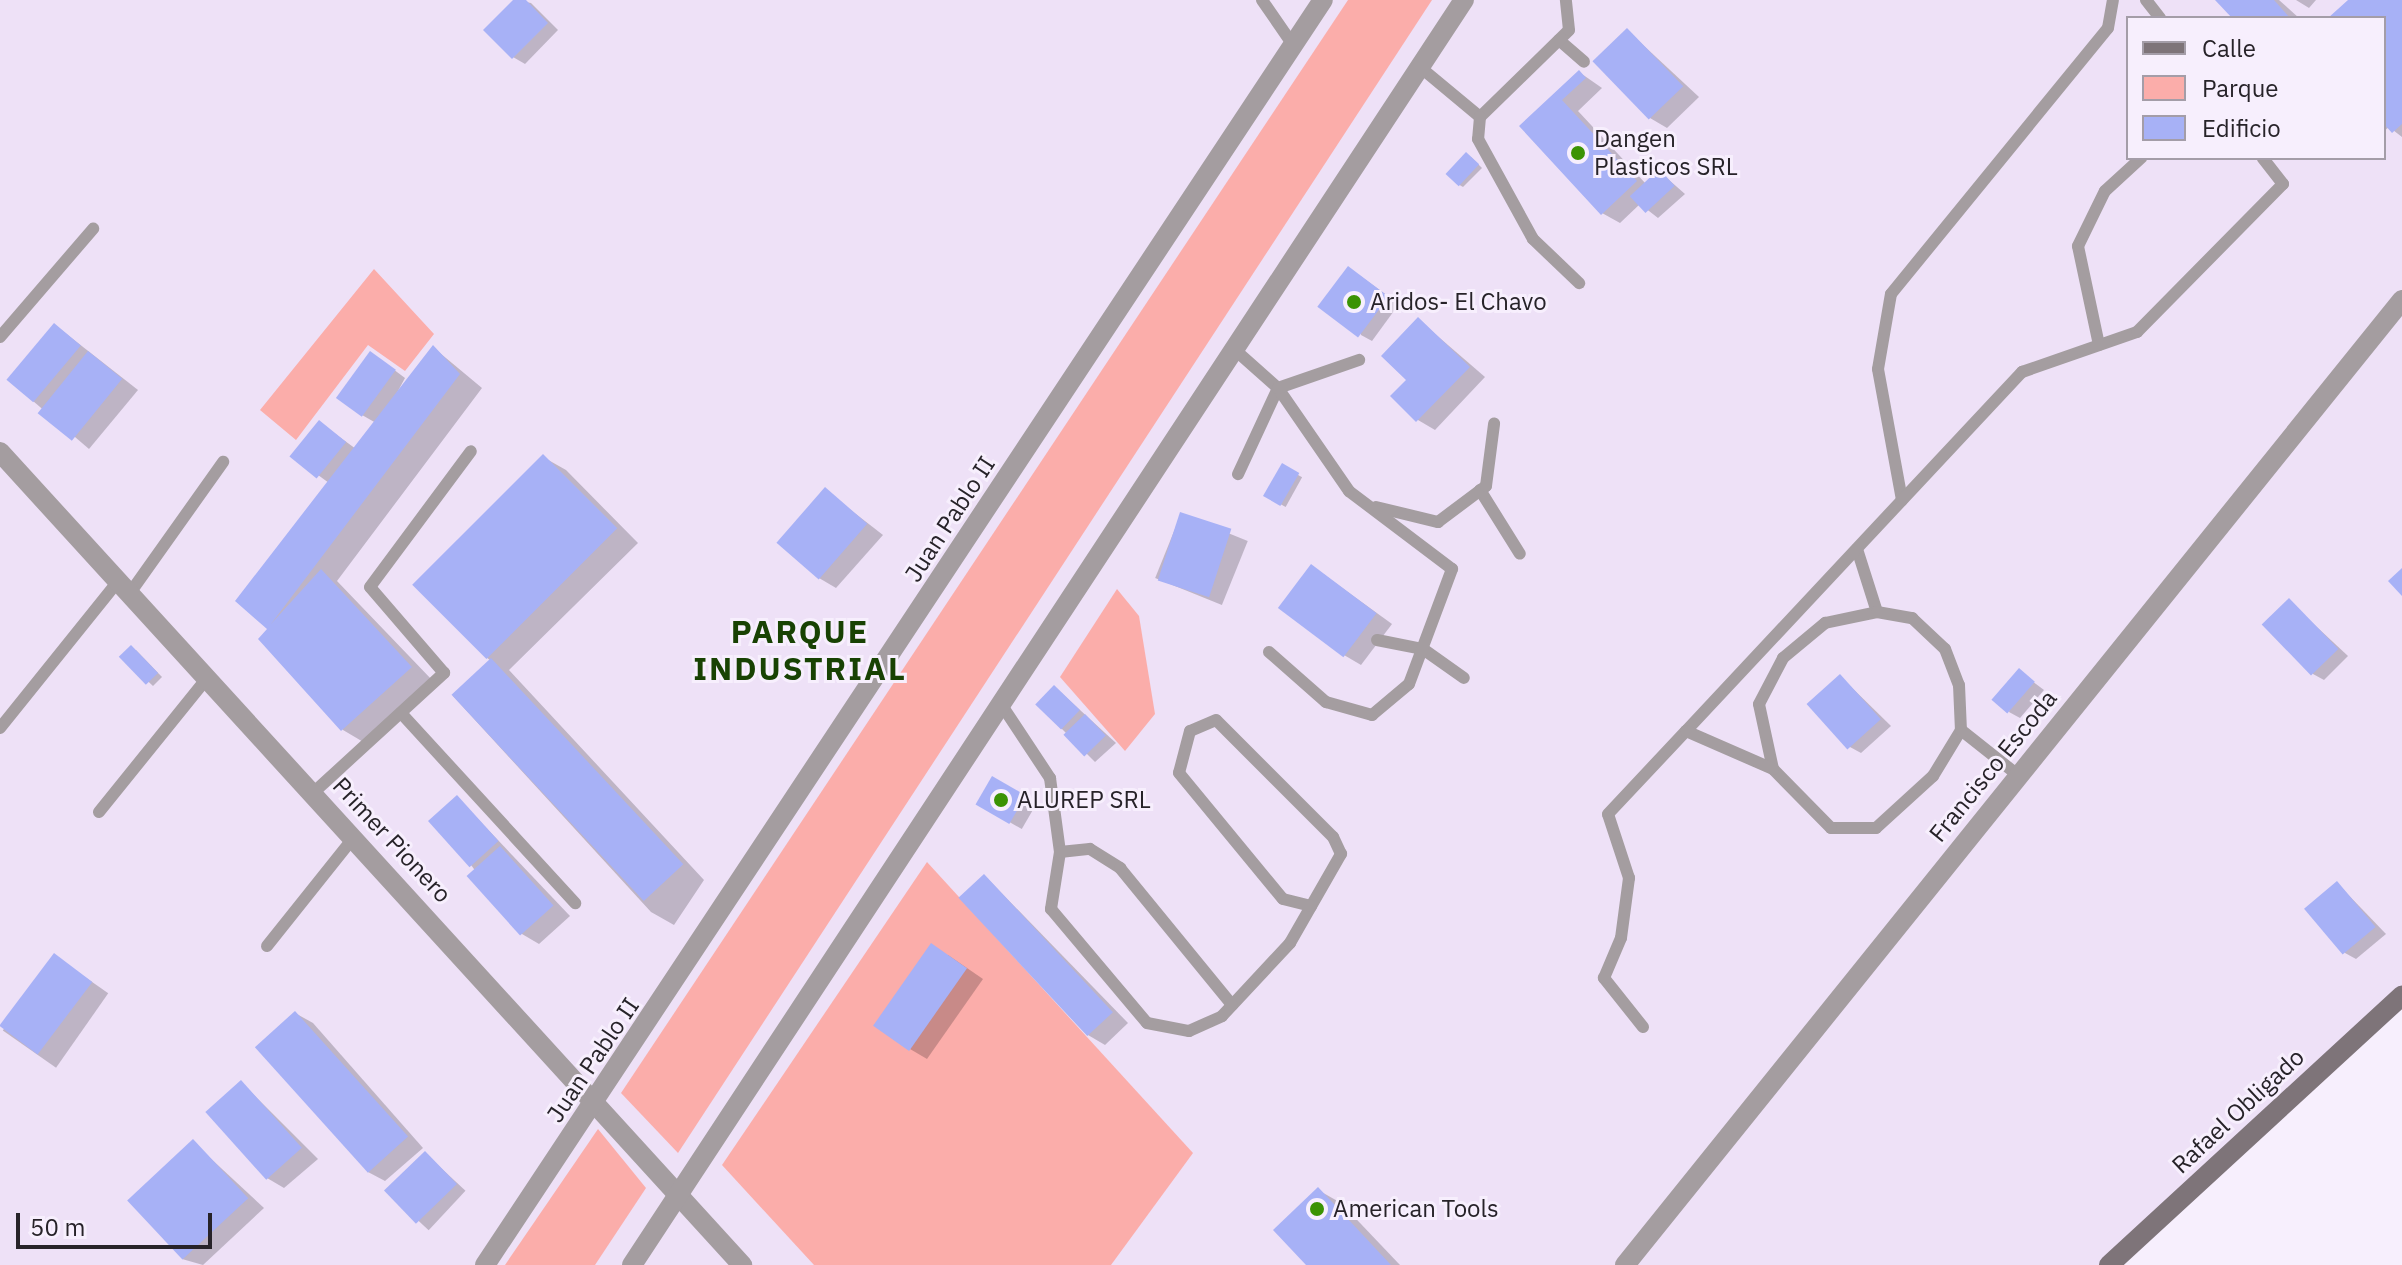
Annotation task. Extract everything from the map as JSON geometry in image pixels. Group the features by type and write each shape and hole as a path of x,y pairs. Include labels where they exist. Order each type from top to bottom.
{"street":[{"name":"Juan Pablo II","path":"485,1265 597,1101 1323,0"},
{"path":"632,1265 1464,0"},
{"name":"Francisco Escoda","path":"1625,1265 2402,300"},
{"name":"Primer Pionero","path":"0,452 597,1101 742,1265"},
{"name":"Rafael Obligado","path":"2109,1265 2402,996"}],"lane":[{"path":"1262,0 1293,45"},
{"path":"1566,0 1569,30 1480,117 1478,139 1533,239 1579,283"},
{"path":"1902,500 1878,369 1891,294 2108,28 2113,0"},
{"path":"2146,0 2158,16"},
{"path":"1559,40 1584,62"},
{"path":"1420,67 1480,117"},
{"path":"2099,345 2078,246 2105,191 2139,160"},
{"path":"1643,1027 1604,978 1621,938 1629,878 1608,814 2022,372 2137,332 2283,184 2265,160"},
{"path":"0,337 93,229"},
{"path":"1234,349 1278,388 1349,491 1452,569 1409,684 1372,715 1326,702 1269,652"},
{"path":"1238,474 1278,388 1359,360"},
{"path":"1369,505 1438,522 1480,490 1494,424"},
{"path":"313,793 444,673 370,587 471,451"},
{"path":"0,728 124,587 223,462"},
{"path":"1480,490 1520,554"},
{"path":"1857,549 1877,612"},
{"path":"1686,731 1773,769 1831,828 1876,828 1933,776 1961,730 1959,685 1945,649 1912,618 1877,612 1825,623 1783,658 1759,704 1773,769"},
{"path":"1377,640 1423,649 1464,678"},
{"path":"99,812 207,678"},
{"path":"1001,704 1050,778 1060,852 1051,909 1147,1023 1189,1031 1232,1005 1290,943 1341,854 1333,837 1216,720 1190,731 1179,773 1283,899 1311,906"},
{"path":"401,713 575,903"},
{"path":"1961,730 2019,776"},
{"path":"267,946 354,837"},
{"path":"1060,852 1090,849 1120,868 1232,1005"}],"shaded area":[{"path":"0,0 2402,0 2402,996 2109,1265 0,1265"}],"green space":[{"path":"1348,0 1432,0 678,1153 621,1093"},
{"path":"374,269 434,334 405,371 368,345 296,440 260,410"},
{"path":"1117,589 1139,616 1155,714 1125,751 1060,677"},
{"path":"927,862 1193,1153 1111,1265 814,1265 722,1165"},
{"path":"598,1129 646,1188 595,1265 505,1265"}],"building":[{"path":"513,0 526,0 548,23 512,59 483,30"},
{"path":"2215,0 2274,0 2288,16 2230,16"},
{"path":"2348,0 2402,0 2402,124 2392,133 2386,126 2386,16 2330,16"},
{"path":"1627,28 1683,86 1649,120 1592,61"},
{"name":"Dangen Plasticos SRL","path":"1579,70 1586,78 1562,100 1637,181 1601,215 1519,126"},
{"path":"1466,152 1479,164 1459,186 1446,174"},
{"path":"1659,169 1675,186 1645,213 1630,196"},
{"name":"Aridos- El Chavo","path":"1348,266 1389,297 1358,337 1317,307"},
{"path":"1418,317 1470,367 1416,422 1390,396 1406,380 1381,356"},
{"path":"54,323 81,345 33,402 6,380"},
{"path":"433,345 460,374 271,624 321,569 412,667 341,731 258,639 267,629 235,601"},
{"path":"88,351 122,379 72,441 38,413"},
{"path":"370,351 396,370 362,417 336,398"},
{"path":"319,420 346,442 317,479 289,457"},
{"path":"543,454 617,528 486,659 412,585"},
{"path":"1282,463 1299,473 1280,506 1263,496"},
{"path":"825,487 867,524 819,580 776,543"},
{"path":"1180,512 1231,529 1209,597 1158,580"},
{"path":"1311,564 1376,613 1343,657 1278,608"},
{"path":"2402,568 2402,596 2388,581"},
{"path":"2289,598 2338,649 2311,675 2262,624"},
{"path":"131,645 158,673 146,685 119,657"},
{"path":"491,658 683,864 644,901 452,695"},
{"path":"2019,668 2035,682 2007,713 1991,700"},
{"path":"1840,674 1881,719 1847,749 1807,704"},
{"path":"1054,685 1080,710 1061,729 1035,704"},
{"path":"1085,714 1106,736 1084,756 1063,735"},
{"name":"ALUREP SRL","path":"992,776 1026,795 1009,824 976,805"},
{"path":"457,795 498,841 470,867 428,821"},
{"path":"500,846 554,905 520,936 467,876"},
{"path":"984,874 1113,1012 1087,1036 958,898"},
{"path":"2337,881 2376,927 2343,955 2304,909"},
{"path":"931,943 967,968 909,1051 873,1026"},
{"path":"54,953 92,982 38,1055 0,1025"},
{"path":"295,1011 408,1137 368,1173 255,1047"},
{"path":"241,1080 302,1148 266,1180 205,1112"},
{"path":"193,1139 248,1198 182,1260 127,1200"},
{"path":"425,1151 457,1184 416,1224 384,1191"},
{"name":"American Tools","path":"1318,1187 1391,1265 1306,1265 1273,1230"}],"place":[{"name":"Dangen Plasticos SRL","path":"1578,153"},
{"name":"Aridos- El Chavo","path":"1354,302"},
{"name":"ALUREP SRL","path":"1001,800"},
{"name":"American Tools","path":"1317,1209"}],"district":[{"name":"PARQUE INDUSTRIAL","path":"800,650"}]}
